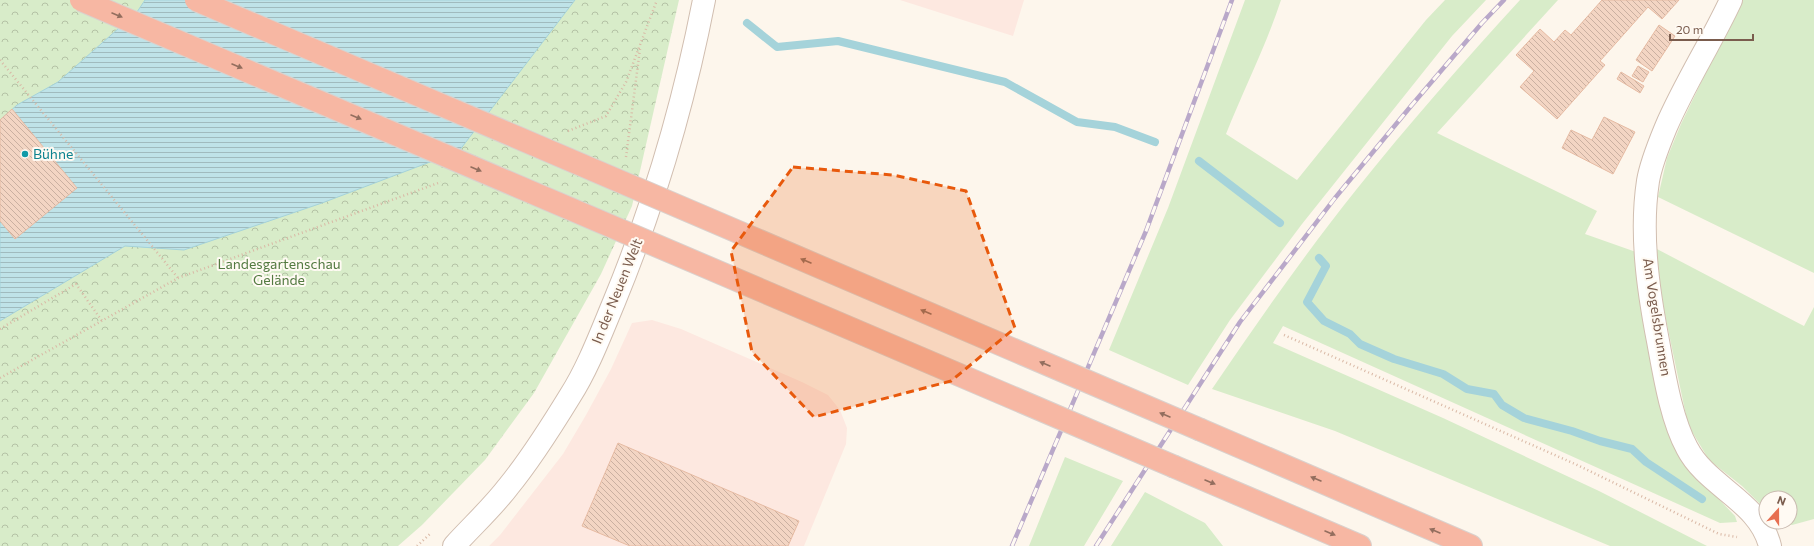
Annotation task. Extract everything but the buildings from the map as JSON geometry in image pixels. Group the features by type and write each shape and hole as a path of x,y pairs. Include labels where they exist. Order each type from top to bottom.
{"highway":[{"path":"81,0 1360,546"},
{"path":"196,0 1471,546"}],"street":[{"name":"In der Neuen Welt","path":"454,546 508,487 542,439 571,395 599,336 625,275 654,194 692,60 704,0"},
{"name":"Am Vogelsbrunnen","path":"1731,0 1679,97 1660,140 1648,180 1645,219 1646,245 1650,295 1662,366 1674,412 1687,449 1696,462 1755,516 1770,545"}],"path":[{"path":"561,134 606,116 626,82 657,0"},
{"path":"626,162 640,45"},
{"path":"0,60 178,278"},
{"path":"0,378 178,278 443,181"},
{"path":"0,329 76,284 102,321"},
{"path":"1284,335 1576,464 1719,534 1770,545"},
{"path":"417,546 436,528"}],"highlighted area":[{"path":"793,167 893,175 966,191 1015,328 951,381 814,417 752,352 731,251"}],"shaded area":[{"path":"900,0 1024,0 1013,36"},
{"path":"652,320 681,329 802,382 828,395 840,410 847,428 846,444 804,546 489,546 500,535 563,454 611,369 632,323"}],"green space":[{"name":"Landesgartenschau Gelände","path":"0,0 679,0 632,206 601,274 534,393 485,460 422,525 398,546 0,546"},
{"path":"1245,0 1281,0 1262,51 1226,134 1297,180 1426,20 1445,0 1486,0 1452,36 1302,224 1230,320 1188,385 1109,350 1168,208"},
{"path":"1520,0 1558,0 1437,133 1597,211 1585,234 1636,252 1688,467 1735,516 1737,522 1720,523 1283,326 1273,343 1443,418 1599,491 1707,546 1610,546 1335,431 1212,389 1282,288 1356,190 1436,94"},
{"path":"1741,0 1814,0 1814,273 1658,197 1667,158 1681,124"},
{"path":"1655,248 1804,326 1814,307 1814,519 1798,523 1798,490 1758,490 1758,502 1742,486 1709,460 1688,425 1664,310"},
{"path":"1065,457 1123,481 1084,546 1029,546"},
{"path":"1145,492 1205,523 1223,546 1111,546"}],"water":[{"path":"145,0 575,0 459,151 322,203 184,250 125,246 0,321 0,120 17,105 58,82 137,12"}],"waterway":[{"path":"747,23 777,47 838,41 1005,82 1077,122 1115,127 1155,142"},
{"path":"1199,161 1280,223"},
{"path":"1319,258 1326,266 1307,302 1324,321 1350,334 1360,344 1394,359 1443,374 1467,389 1494,394 1502,405 1524,418 1632,449 1646,462 1702,499"}],"railway":[{"path":"1012,546 1146,231 1232,0"},
{"path":"1096,546 1240,322 1335,198 1411,106 1482,23 1504,0"}],"place":[{"name":"Bühne","path":"25,154"}]}
